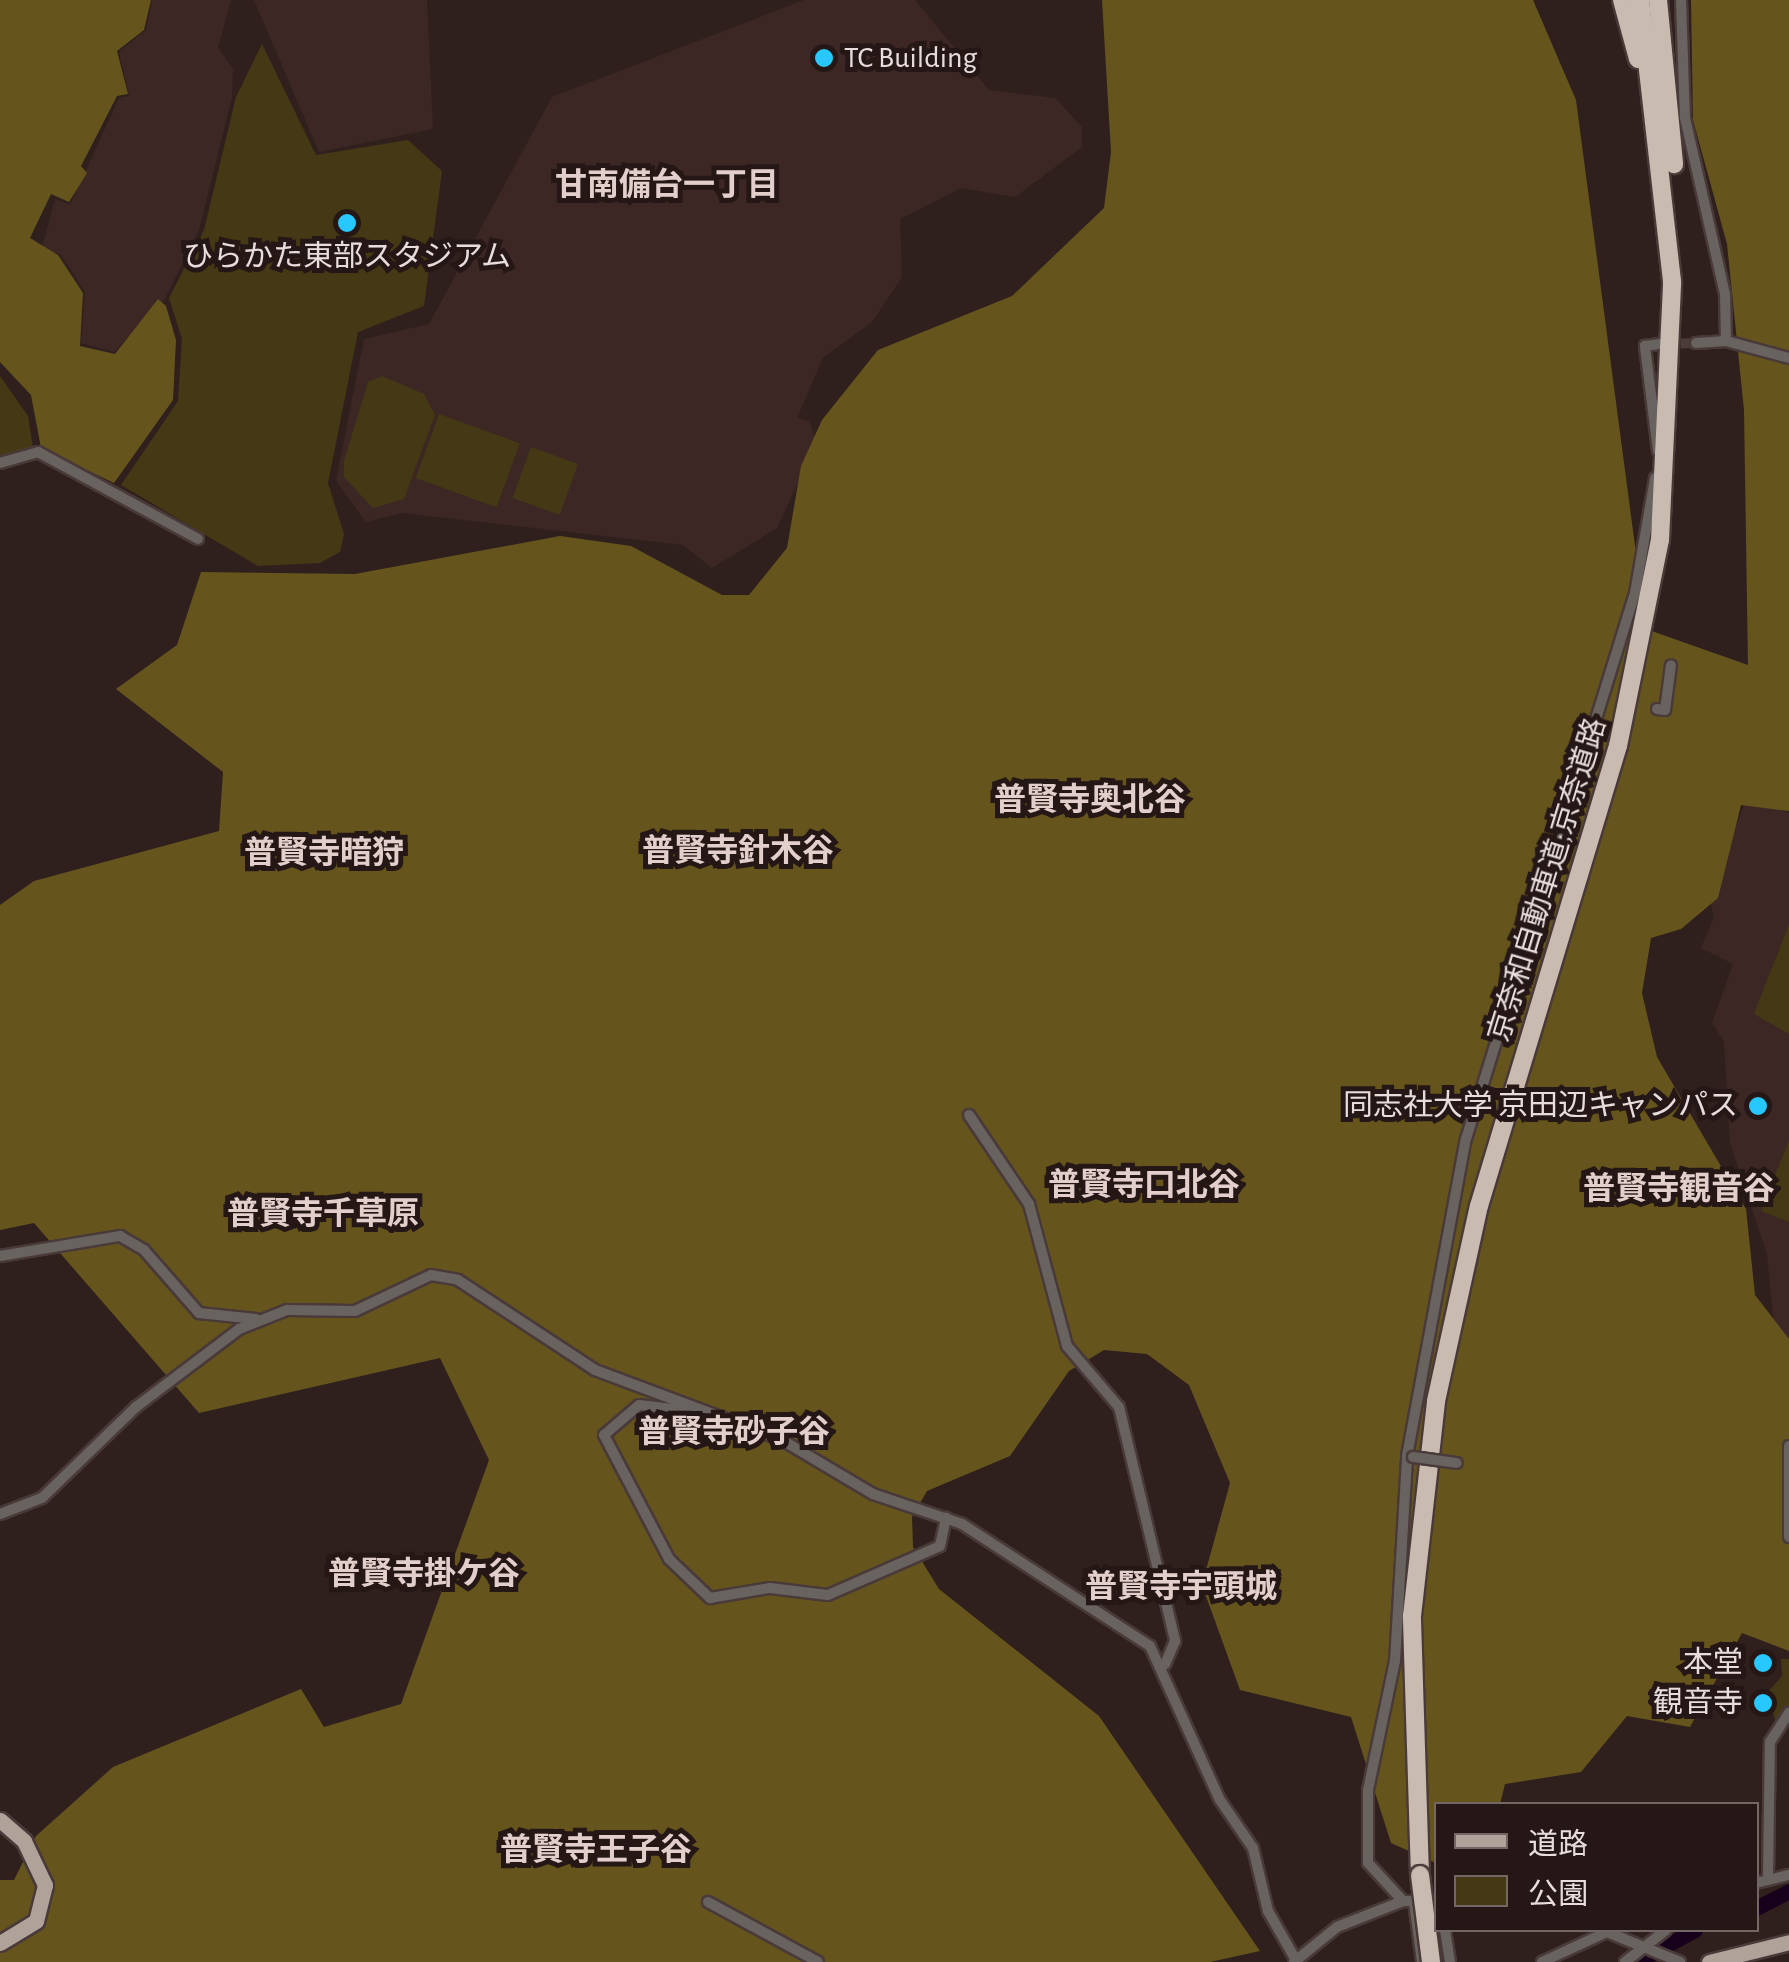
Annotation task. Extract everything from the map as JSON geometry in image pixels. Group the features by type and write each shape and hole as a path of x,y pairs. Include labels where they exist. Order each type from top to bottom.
{"highway":[{"path":"1622,0 1670,179"},
{"name":"京奈和自動車道;京奈道路","path":"1431,1962 1413,1768 1416,1557 1454,1308 1618,746 1654,577 1672,412 1670,179 1640,0"},
{"path":"1655,0 1670,179"}],"main road":[{"path":"0,1820 24,1841 45,1885 36,1921 0,1943"},
{"path":"1708,1962 1789,1942"}],"street":[{"path":"1681,0 1685,118 1725,294 1726,341"},
{"path":"1696,343 1726,341 1789,358"},
{"path":"1422,1962 1409,1902 1368,1863 1368,1804 1395,1661 1410,1456 1466,1139 1528,961 1635,593 1655,480 1645,346 1660,344"},
{"path":"0,464 38,452 198,539"},
{"path":"1657,709 1666,710 1670,665"},
{"path":"969,1115 1029,1204 1067,1346 1119,1407 1175,1641 1165,1664"},
{"path":"0,1256 120,1236 144,1250 199,1313 260,1318 354,1311 398,1285 443,1275 580,1362 700,1412 782,1440 873,1494 946,1518 1126,1628 1165,1664 1295,1962 1338,1927 1409,1902 1434,1900"},
{"path":"0,1514 42,1498 136,1407 260,1318"},
{"path":"700,1412 639,1405 604,1435 669,1558 710,1598 770,1588 828,1596 940,1546 946,1518"},
{"path":"1789,1446 1789,1537"},
{"path":"1410,1456 1457,1463"},
{"path":"1768,1877 1770,1742 1789,1713"},
{"path":"1759,1881 1789,1875"},
{"path":"708,1902 818,1962"},
{"path":"1445,1932 1450,1962"},
{"path":"1542,1962 1604,1932"},
{"path":"1609,1932 1652,1945 1678,1959"},
{"path":"1625,1962 1664,1932"}],"shaded area":[{"path":"0,0 151,0 144,30 117,51 128,94 117,96 81,166 87,173 69,202 51,194 30,238 58,255 83,293 80,346 115,354 158,299 166,306 176,340 173,400 114,483 41,448 31,395 0,362"},
{"path":"152,0 231,0 218,48 233,69 232,97 199,230 165,299 114,352 81,343 85,292 61,255 42,248 55,199 70,205 119,98 129,96 119,52 146,30"},
{"path":"254,0 427,0 433,129 319,152"},
{"path":"804,0 915,0 989,90 1055,98 1082,127 1082,147 1015,197 961,188 900,219 902,277 872,322 823,358 797,418 809,421 817,442 777,528 712,568 683,545 402,513 366,522 336,481 364,339 429,324 552,97"},
{"path":"1102,0 1533,0 1576,100 1646,629 1748,665 1744,410 1727,244 1693,120 1691,0 1789,0 1789,811 1741,805 1718,898 1681,929 1651,938 1642,993 1657,1057 1746,1209 1755,1295 1789,1339 1789,1651 1742,1633 1690,1727 1627,1716 1581,1772 1505,1784 1500,1802 1434,1802 1434,1862 1391,1843 1351,1717 1240,1690 1202,1585 1230,1483 1189,1385 1147,1354 1104,1350 1069,1371 1010,1456 927,1491 912,1517 913,1547 939,1589 1099,1716 1260,1951 1210,1962 0,1962 0,1880 14,1880 36,1836 113,1767 301,1689 324,1727 401,1704 489,1460 440,1358 199,1413 34,1223 0,1230 0,905 34,881 219,831 223,772 116,689 177,645 201,572 355,574 560,536 631,546 722,595 749,595 787,548 801,466 822,420 878,350 1012,296 1104,208 1111,152"},
{"name":"同志社大学 京田辺キャンパス","path":"1747,799 1789,813 1789,1341 1775,1336 1767,1254 1730,1143 1724,1041 1712,1023 1733,964 1701,948 1714,917 1708,892"}],"green space":[{"path":"262,44 316,155 408,140 442,171 424,306 358,332 328,483 344,534 340,552 320,563 258,566 121,485 178,401 182,339 169,298 204,230 236,97"},
{"path":"0,376 28,416 33,448 0,459"},
{"path":"382,376 424,394 435,415 404,499 373,508 344,477 344,461 368,382"},
{"path":"439,414 520,443 497,507 416,478"},
{"path":"531,447 578,464 560,515 513,498"},
{"path":"1789,924 1789,1034 1754,1014"},
{"path":"1789,1140 1789,1222 1761,1211"},
{"path":"1781,1659 1789,1659 1789,1708 1776,1723 1767,1693 1782,1676"}],"waterway":[{"path":"1759,1906 1789,1891"},
{"path":"1636,1962 1691,1932"}],"tunnel":[{"path":"1666,344 1696,343"}],"place":[{"name":"TC Building","path":"824,58"},
{"name":"ひらかた東部スタジアム","path":"347,223"},
{"name":"同志社大学 京田辺キャンパス","path":"1758,1106"},
{"name":"本堂","path":"1763,1663"},
{"name":"観音寺","path":"1763,1703"}],"district":[{"name":"甘南備台一丁目","path":"667,185"},
{"name":"普賢寺奥北谷","path":"1090,800"},
{"name":"普賢寺針木谷","path":"738,851"},
{"name":"普賢寺暗狩","path":"324,853"},
{"name":"普賢寺口北谷","path":"1144,1185"},
{"name":"普賢寺観音谷","path":"1679,1189"},
{"name":"普賢寺千草原","path":"323,1214"},
{"name":"普賢寺砂子谷","path":"734,1432"},
{"name":"普賢寺掛ケ谷","path":"424,1574"},
{"name":"普賢寺宇頭城","path":"1181,1587"},
{"name":"普賢寺王子谷","path":"596,1850"}]}
